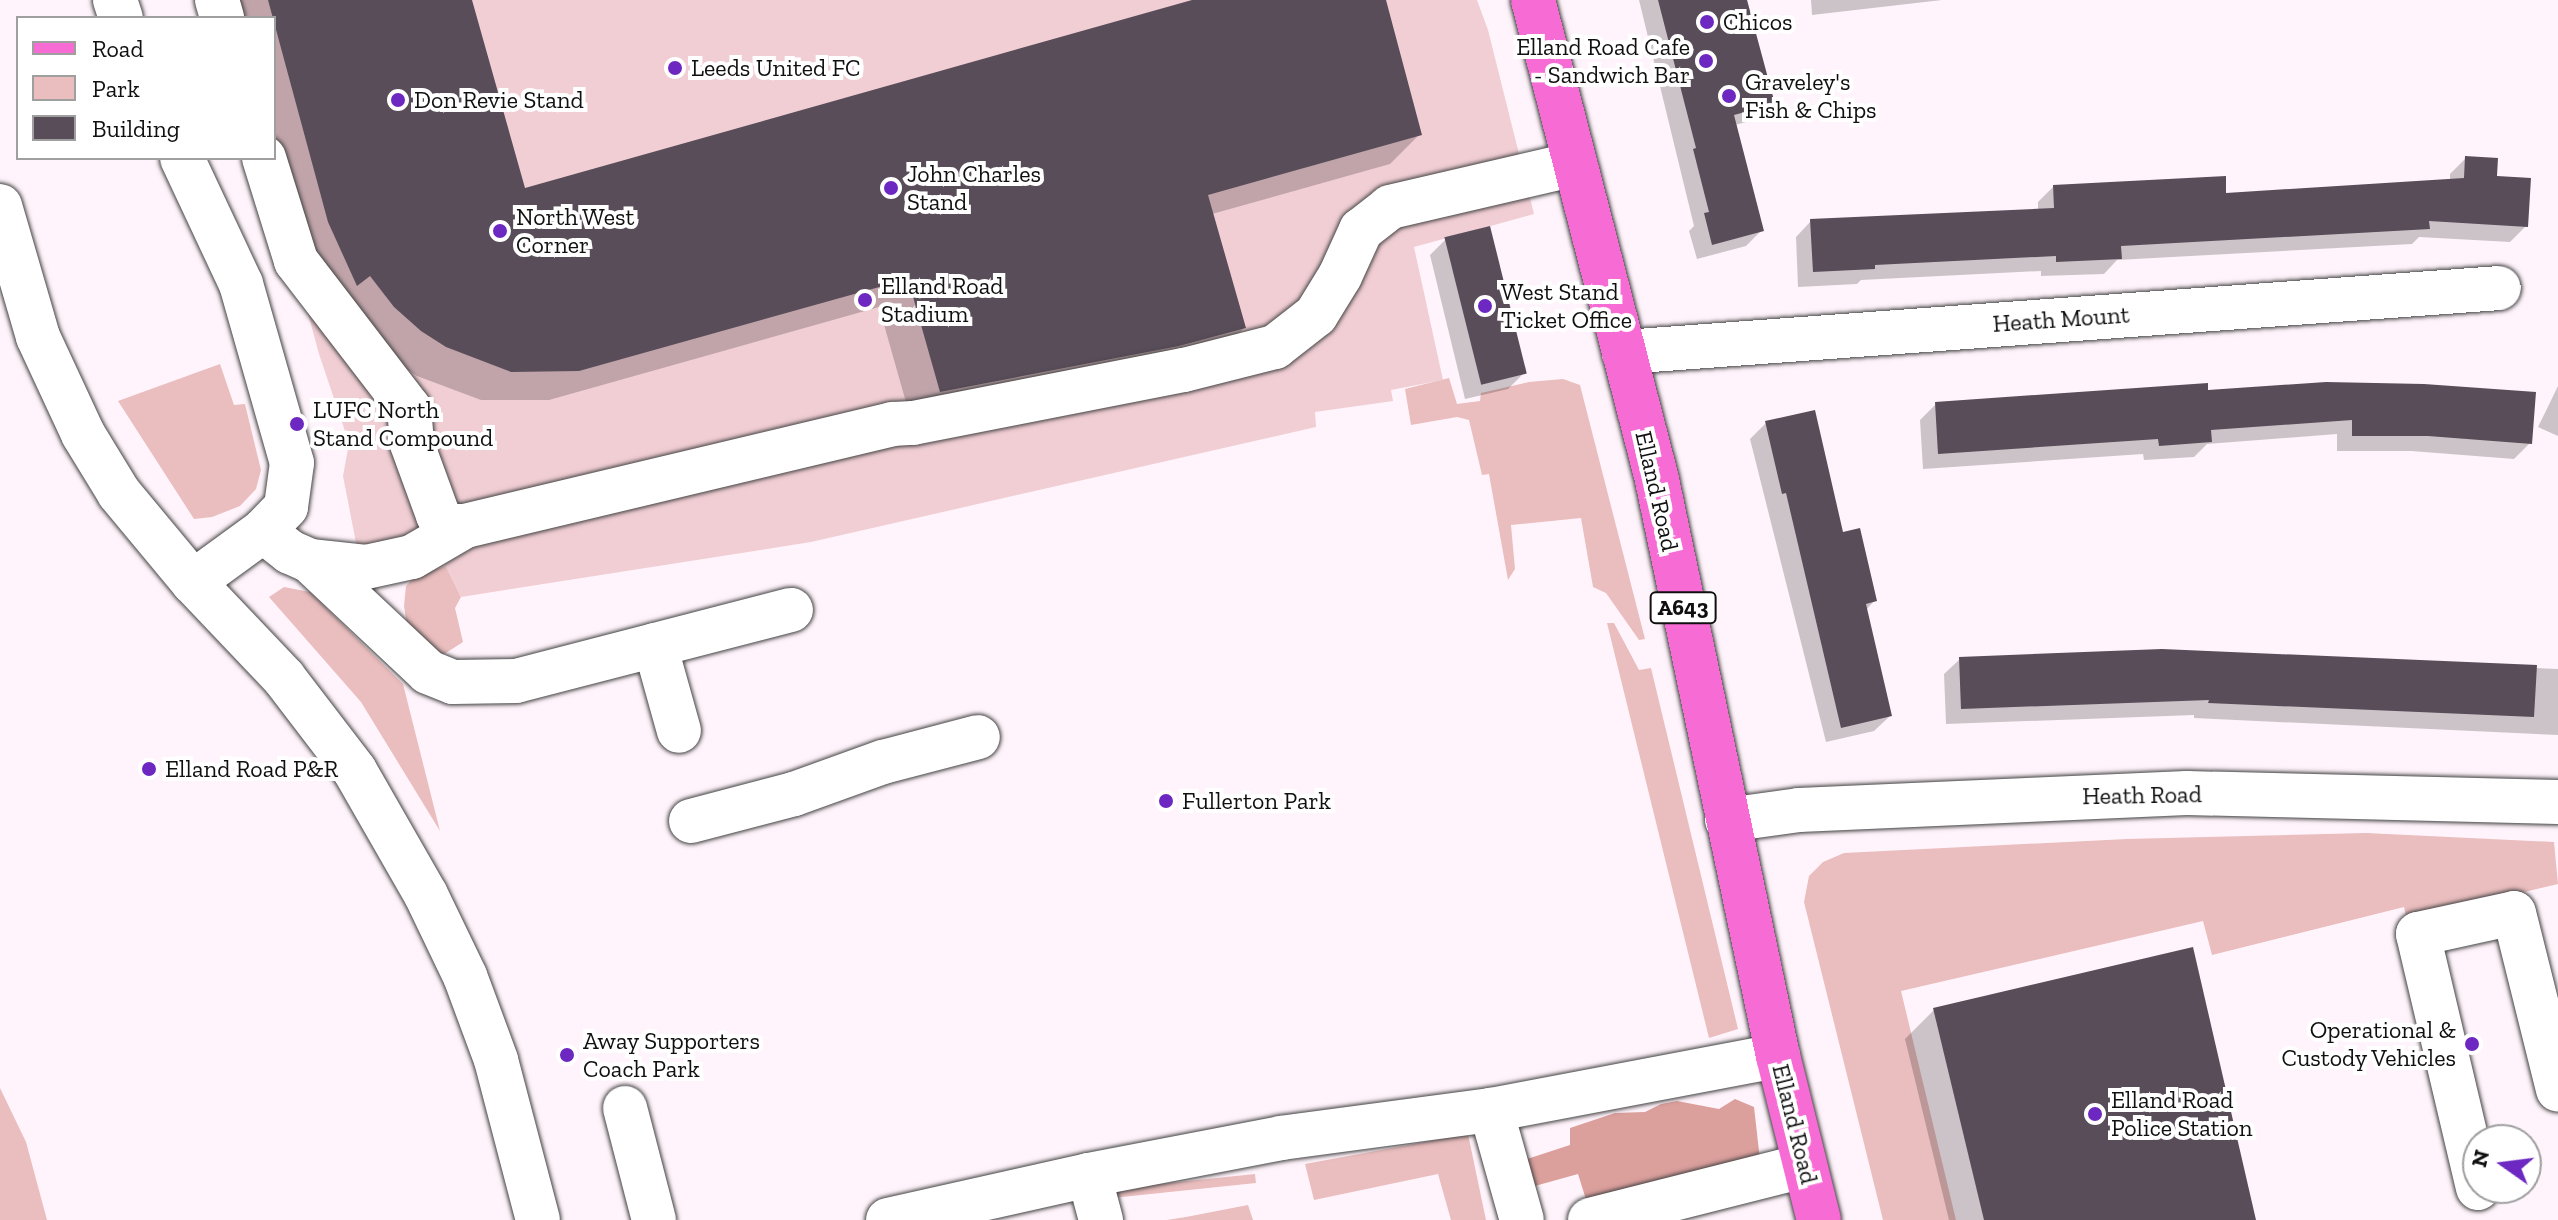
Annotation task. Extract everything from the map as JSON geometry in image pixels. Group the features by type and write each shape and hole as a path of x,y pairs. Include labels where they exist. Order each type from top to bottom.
{"main road":[{"name":"Elland Road","path":"1533,0 1657,480 1778,1056 1819,1220"}],"street":[{"path":"183,160 241,284 292,463 286,507 263,531 216,562 193,582"},
{"path":"265,160 296,261 409,408 412,444 438,515 447,526 465,526 892,424 913,423 1184,370 1275,347 1316,315 1340,276 1361,230 1390,207 1575,164"},
{"path":"0,206 51,372 83,434 119,493 193,582 284,678 355,771 402,850 465,976 496,1060 538,1220"},
{"name":"Heath Mount","path":"1624,352 2499,288"},
{"path":"263,531 290,552 310,561 366,567 412,557 465,526"},
{"path":"310,561 428,672 453,682 516,681 791,610"},
{"path":"655,645 679,731"},
{"path":"691,821 978,737"},
{"name":"Heath Road","path":"1727,820 1821,808 2187,793 2558,802"},
{"path":"2463,1124 2418,934 2514,913 2558,1090"},
{"path":"888,1220 1089,1175 1281,1138 1491,1110 1778,1056"},
{"path":"625,1108 654,1220"},
{"path":"1491,1110 1522,1220"},
{"path":"1590,1220 1804,1166"},
{"path":"1089,1175 1101,1220"}],"green space":[{"path":"220,364 234,405 245,404 261,470 256,489 240,506 212,517 194,519 118,401"},
{"path":"1449,378 1457,404 1480,401 1481,393 1529,382 1563,379 1580,385 1645,639 1639,640 1606,593 1593,587 1581,518 1511,525 1515,569 1508,580 1489,474 1482,475 1469,420 1457,417 1411,425 1405,389"},
{"path":"446,566 461,597 455,608 463,642 438,658 407,626 404,606 406,586 417,574"},
{"path":"284,587 310,592 403,684 440,831 361,702 269,597"},
{"path":"1607,623 1614,623 1639,670 1651,668 1738,1029 1709,1038"},
{"path":"2366,833 2554,842 2558,884 2407,920 2404,907 2212,955 2203,921 1901,991 1956,1220 1883,1220 1804,902 1809,876 1823,862 1844,853 2127,839"},
{"path":"0,1088 26,1142 47,1220 0,1220"},
{"path":"1468,1134 1486,1220 1451,1220 1438,1174 1314,1200 1305,1164"},
{"path":"1255,1174 1256,1183 1110,1198 1109,1189"},
{"path":"1248,1205 1253,1220 1167,1220 1186,1217"}],"shaded area":[{"name":"Elland Road Stadium","path":"223,0 1477,0 1488,30 1534,214 1414,247 1443,380 1391,390 1393,401 1315,412 1316,427 811,542 461,597 446,566 417,574 358,553 343,476 349,443 319,354 267,160 276,160 276,16 227,16"},
{"path":"1735,1099 1754,1107 1760,1160 1589,1209 1578,1174 1524,1189 1518,1162 1570,1145 1570,1128 1615,1113 1645,1112 1677,1101 1719,1109"}],"building":[{"path":"268,0 472,0 525,188 1192,0 1386,0 1422,135 1208,195 1246,328 1179,346 940,392 908,279 579,371 511,372 446,347 421,331 394,307 370,276 357,286 328,222 276,30 276,16 272,16"},
{"path":"1658,0 1747,0 1775,104 1734,115 1764,231 1712,245 1704,213 1709,212 1693,149 1696,148"},
{"path":"2465,156 2498,158 2497,176 2531,178 2528,227 2429,221 2430,229 2121,246 2122,259 2056,262 2056,256 1875,265 1875,269 1813,272 1810,219 2054,208 2053,185 2226,176 2226,193 2464,178"},
{"name":"West Stand Ticket Office","path":"1490,226 1527,373 1481,385 1444,237"},
{"path":"2326,382 2424,384 2536,392 2532,444 2428,436 2352,436 2352,420 2211,430 2212,442 2159,446 2158,439 1938,454 1935,402 2208,383 2208,390"},
{"path":"1815,410 1843,532 1860,528 1877,601 1866,604 1892,716 1841,728 1786,493 1782,494 1765,421"},
{"path":"2162,649 2537,665 2534,717 2208,703 2209,700 1961,709 1959,657"},
{"name":"Elland Road Police Station","path":"2193,947 2256,1220 1984,1220 1933,1008"}],"place":[{"name":"Chicos","path":"1707,22"},
{"name":"Elland Road Cafe - Sandwich Bar","path":"1706,61"},
{"name":"Leeds United FC","path":"675,68"},
{"name":"Graveley's Fish & Chips","path":"1729,96"},
{"name":"Don Revie Stand","path":"398,100"},
{"name":"John Charles Stand","path":"891,188"},
{"name":"North West Corner","path":"500,231"},
{"name":"Elland Road Stadium","path":"865,300"},
{"name":"West Stand Ticket Office","path":"1485,306"},
{"name":"LUFC North Stand Compound","path":"297,424"},
{"name":"Elland Road P&R","path":"149,769"},
{"name":"Fullerton Park","path":"1166,801"},
{"name":"Operational & Custody Vehicles","path":"2472,1044"},
{"name":"Away Supporters Coach Park","path":"567,1055"},
{"name":"Elland Road Police Station","path":"2095,1114"}]}
